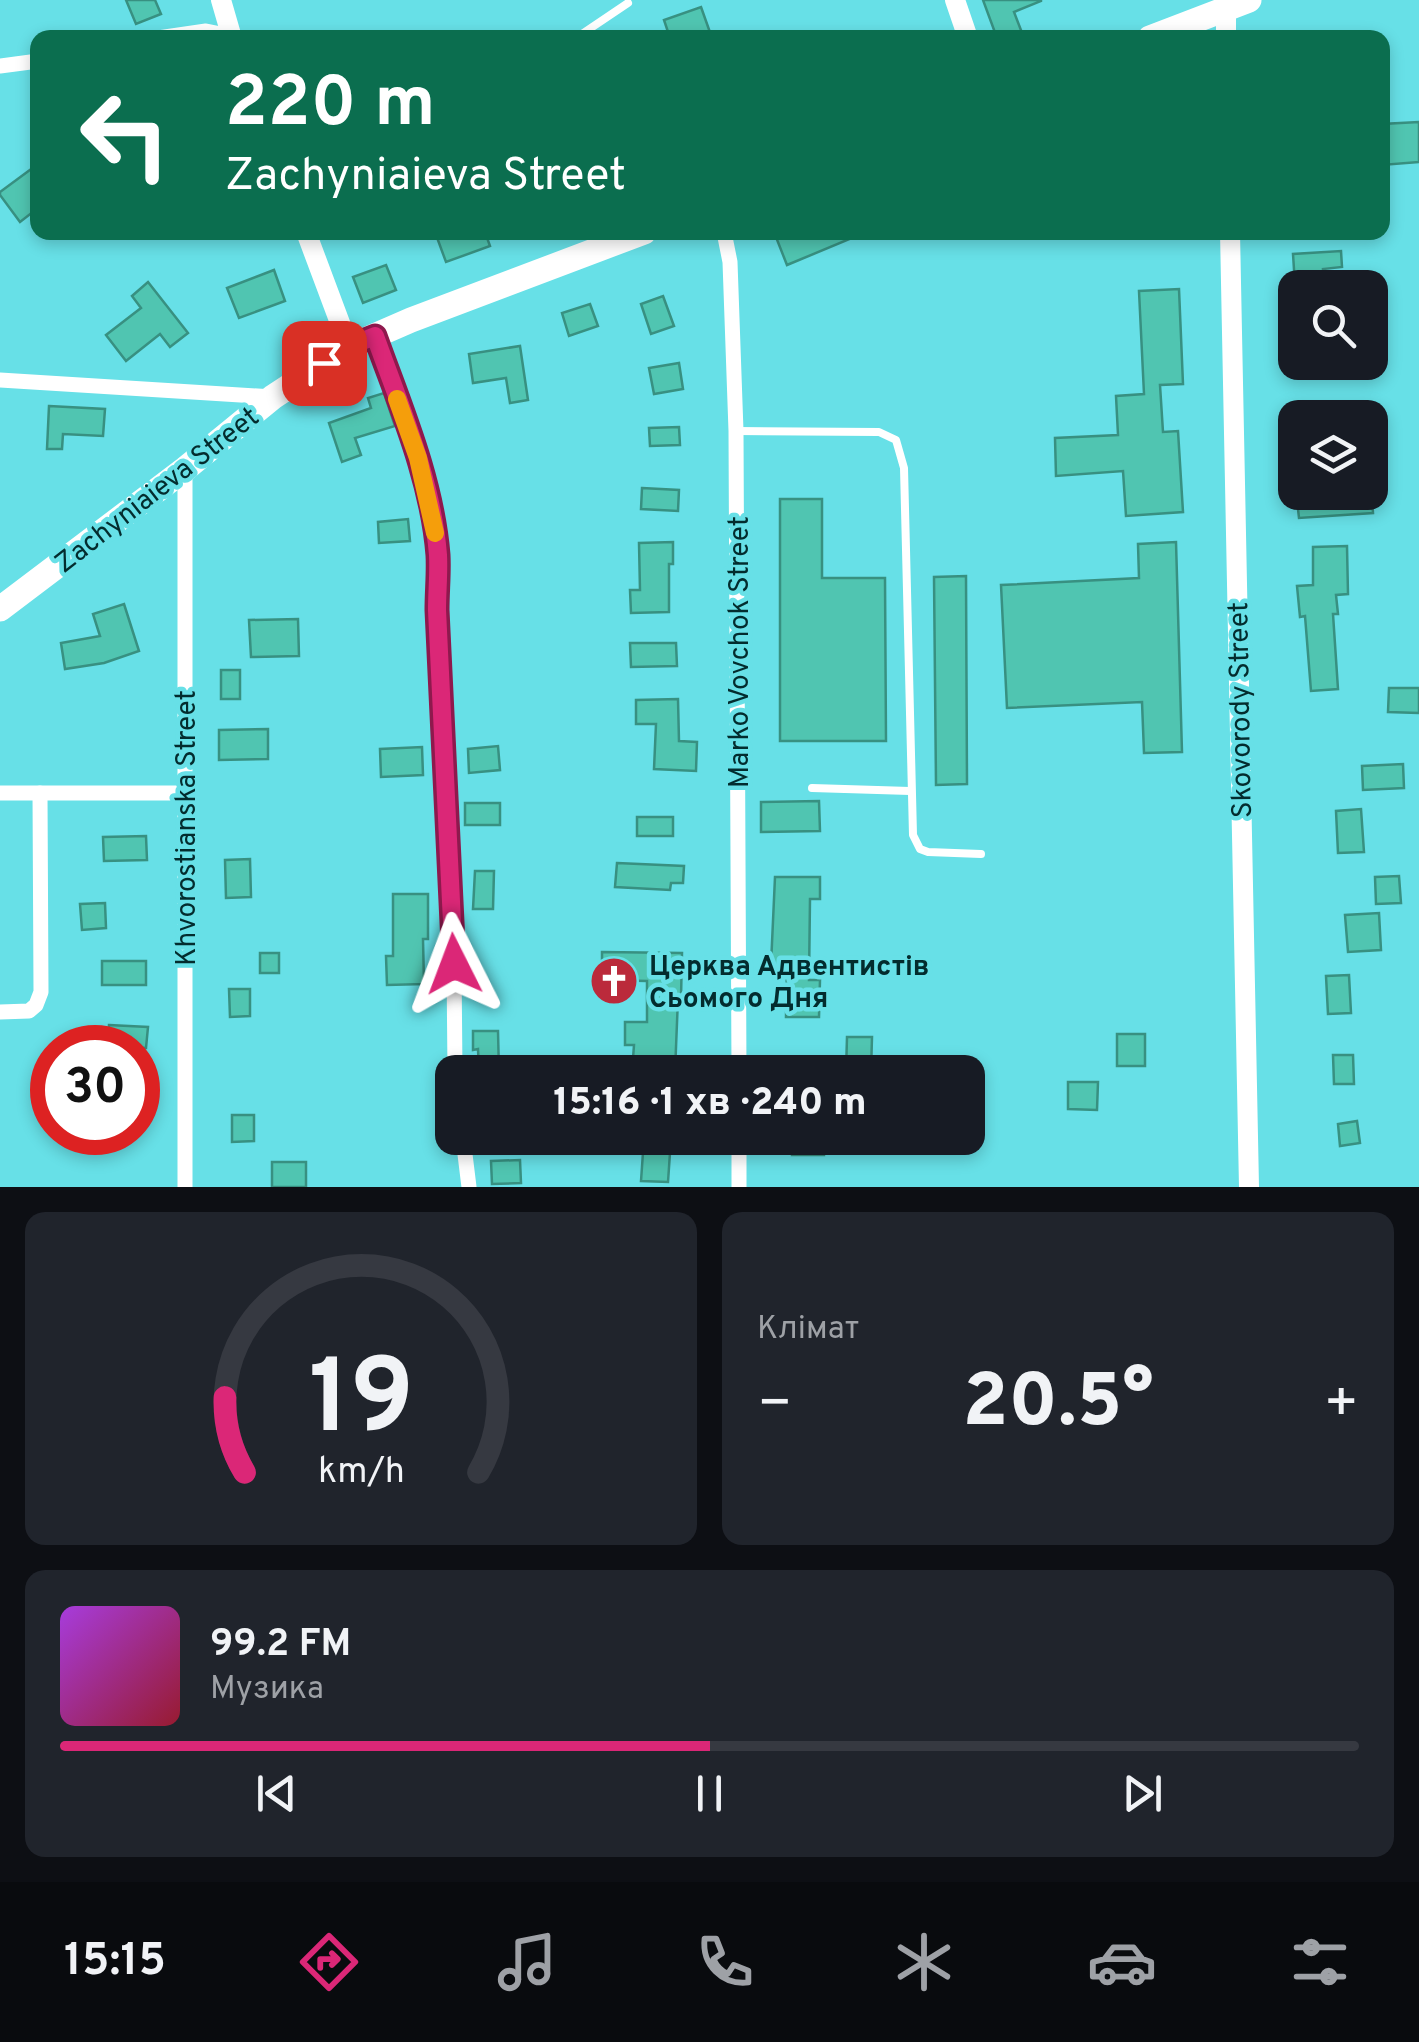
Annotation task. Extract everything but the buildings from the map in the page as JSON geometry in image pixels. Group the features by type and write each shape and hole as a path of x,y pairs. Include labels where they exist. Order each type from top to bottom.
{"main road":[{"path":"1171,30 1238,5"},
{"name":"Zachyniaieva Street","path":"0,609 272,397 350,346 621,240"}],"street":[{"path":"220,0 229,30"},
{"path":"955,0 965,30"},
{"path":"1229,30 1238,5"},
{"path":"0,66 30,62"},
{"path":"309,240 350,346"},
{"name":"Marko Vovchok Street","path":"726,240 730,262 736,431 739,1055"},
{"name":"Skovorody Street","path":"1230,240 1248,1187"},
{"path":"375,336 418,458 438,554 455,1055"},
{"path":"0,380 272,397"},
{"name":"Khvorostianska Street","path":"184,469 185,1187"},
{"path":"0,793 186,793"},
{"path":"0,1012 30,1012 41,992 40,793"},
{"path":"465,1155 469,1187"},
{"path":"738,1187 739,1155"}],"lane":[{"path":"588,30 628,2"},
{"path":"736,431 879,432 896,440 904,468 913,834 920,849 928,852 981,854"},
{"path":"812,788 910,791"}],"slow traffic":[{"path":"397,399 418,458 435,533"}],"place":[{"name":"Церква Адвентистів Сьомого Дня","path":"614,981"}],"route":[{"path":"324,363 375,336 429,501 438,554 437,610 454,964"}]}
